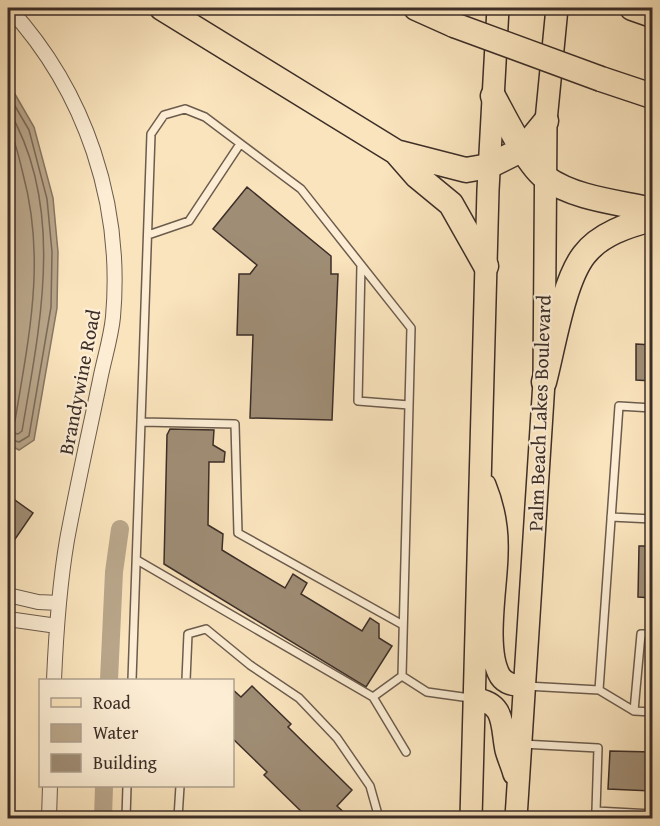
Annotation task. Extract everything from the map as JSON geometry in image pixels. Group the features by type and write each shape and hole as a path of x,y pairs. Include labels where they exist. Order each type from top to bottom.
{"highway":[{"path":"162,8 396,152 466,170 489,166 523,149 546,121"},
{"path":"416,8 454,25 652,96"},
{"path":"632,8 652,15"},
{"path":"493,96 523,149 544,177 580,194 652,210"},
{"path":"396,152 417,176 451,204 486,266"},
{"path":"544,382 567,293 584,254 603,238 628,225 652,219"}],"main road":[{"path":"471,819 489,166 498,8"},
{"name":"Palm Beach Lakes Boulevard","path":"516,819 544,382 544,177 546,121 557,8"},
{"path":"480,472 493,505 497,550 494,657 501,678 508,684 525,686"},
{"path":"474,699 488,700 496,707 504,724 506,751 518,786"}],"street":[{"name":"Brandywine Road","path":"9,8 47,55 74,103 102,174 112,232 115,276 113,320 68,537 59,603 54,679"},
{"path":"8,595 38,602 59,603"},
{"path":"8,619 57,626"},
{"path":"49,819 50,787"}],"lane":[{"path":"132,679 152,134 164,115 174,110 196,111 300,189 411,328 402,676"},
{"path":"148,235 189,220 240,144"},
{"path":"361,266 358,401 409,405"},
{"path":"599,690 619,406 652,408"},
{"path":"142,422 235,424 238,533 403,625"},
{"path":"611,517 652,519"},
{"path":"137,560 373,697 406,752"},
{"path":"186,679 188,634 206,629 250,665 299,698 338,738 370,786 379,819"},
{"path":"634,711 641,634 652,634"},
{"path":"402,676 427,692 474,699"},
{"path":"373,697 402,676"},
{"path":"525,686 599,690 634,711 652,712"},
{"path":"521,744 598,748 596,815 652,814"},
{"path":"126,819 128,787"},
{"path":"178,819 180,787"}],"water":[{"path":"8,82 34,127 53,198 58,252 57,308 34,440 19,450 8,444"}],"building":[{"path":"247,187 331,256 331,274 338,274 332,420 250,418 253,335 237,335 239,274 250,274 257,265 213,229"},
{"path":"636,344 652,345 652,381 636,380"},
{"path":"170,429 214,430 213,445 225,452 224,462 209,462 208,525 223,534 222,550 285,588 293,574 307,583 301,594 362,631 370,618 379,624 379,638 392,646 366,687 164,564 167,435"},
{"path":"8,495 33,513 11,545 8,543"},
{"path":"639,546 652,546 652,598 638,597"},
{"path":"252,686 291,724 288,727 352,790 337,806 350,818 308,818 264,775 267,772 234,740 234,691 241,697"},
{"path":"610,751 652,752 652,791 608,789"}],"waterway":[{"path":"109,679 114,572 120,529"},
{"path":"103,818 104,787"}]}
